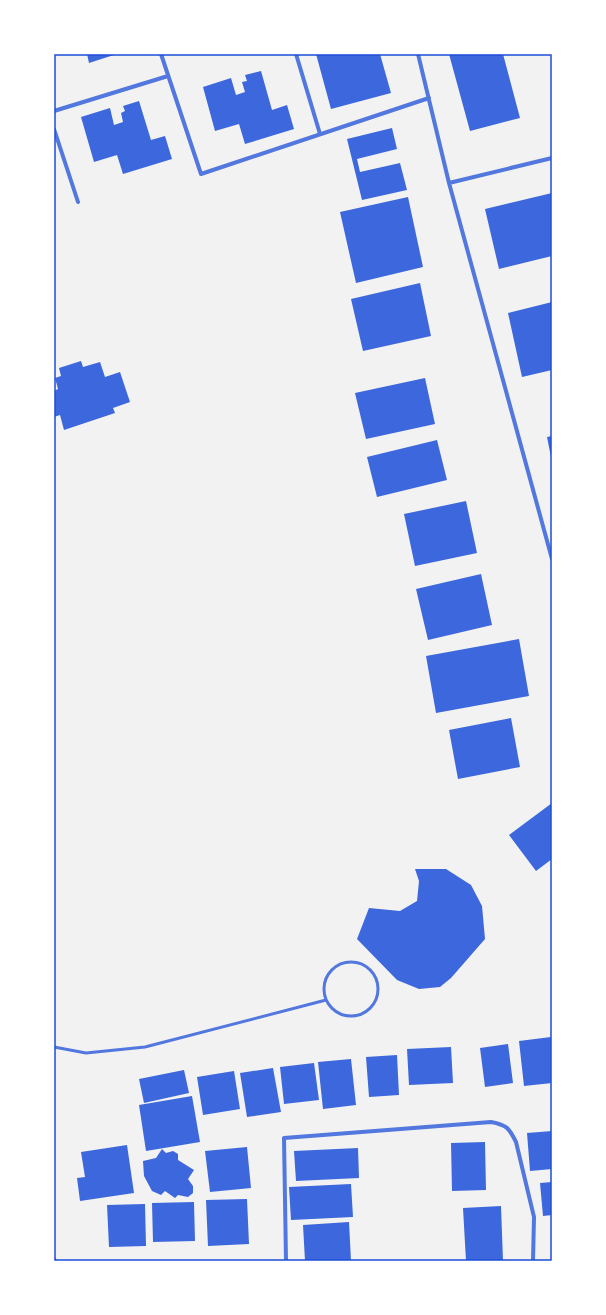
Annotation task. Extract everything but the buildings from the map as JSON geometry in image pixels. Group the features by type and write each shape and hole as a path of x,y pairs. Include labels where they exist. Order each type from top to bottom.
{"street":[{"path":"161,54 201,174 429,98"},
{"path":"296,54 320,134"},
{"path":"418,54 449,183 552,559"},
{"path":"54,111 168,76"},
{"path":"54,130 78,202"},
{"path":"449,183 552,158"},
{"path":"286,1261 284,1138 491,1122 504,1124 516,1142 534,1218 534,1261"}],"lane":[{"path":"351,962 360,964 374,975 378,992 371,1008 364,1014 346,1016 338,1013 326,1000 324,991 325,982 334,968 342,963 351,962"},
{"path":"54,1047 86,1053 145,1047 326,1000"}]}
